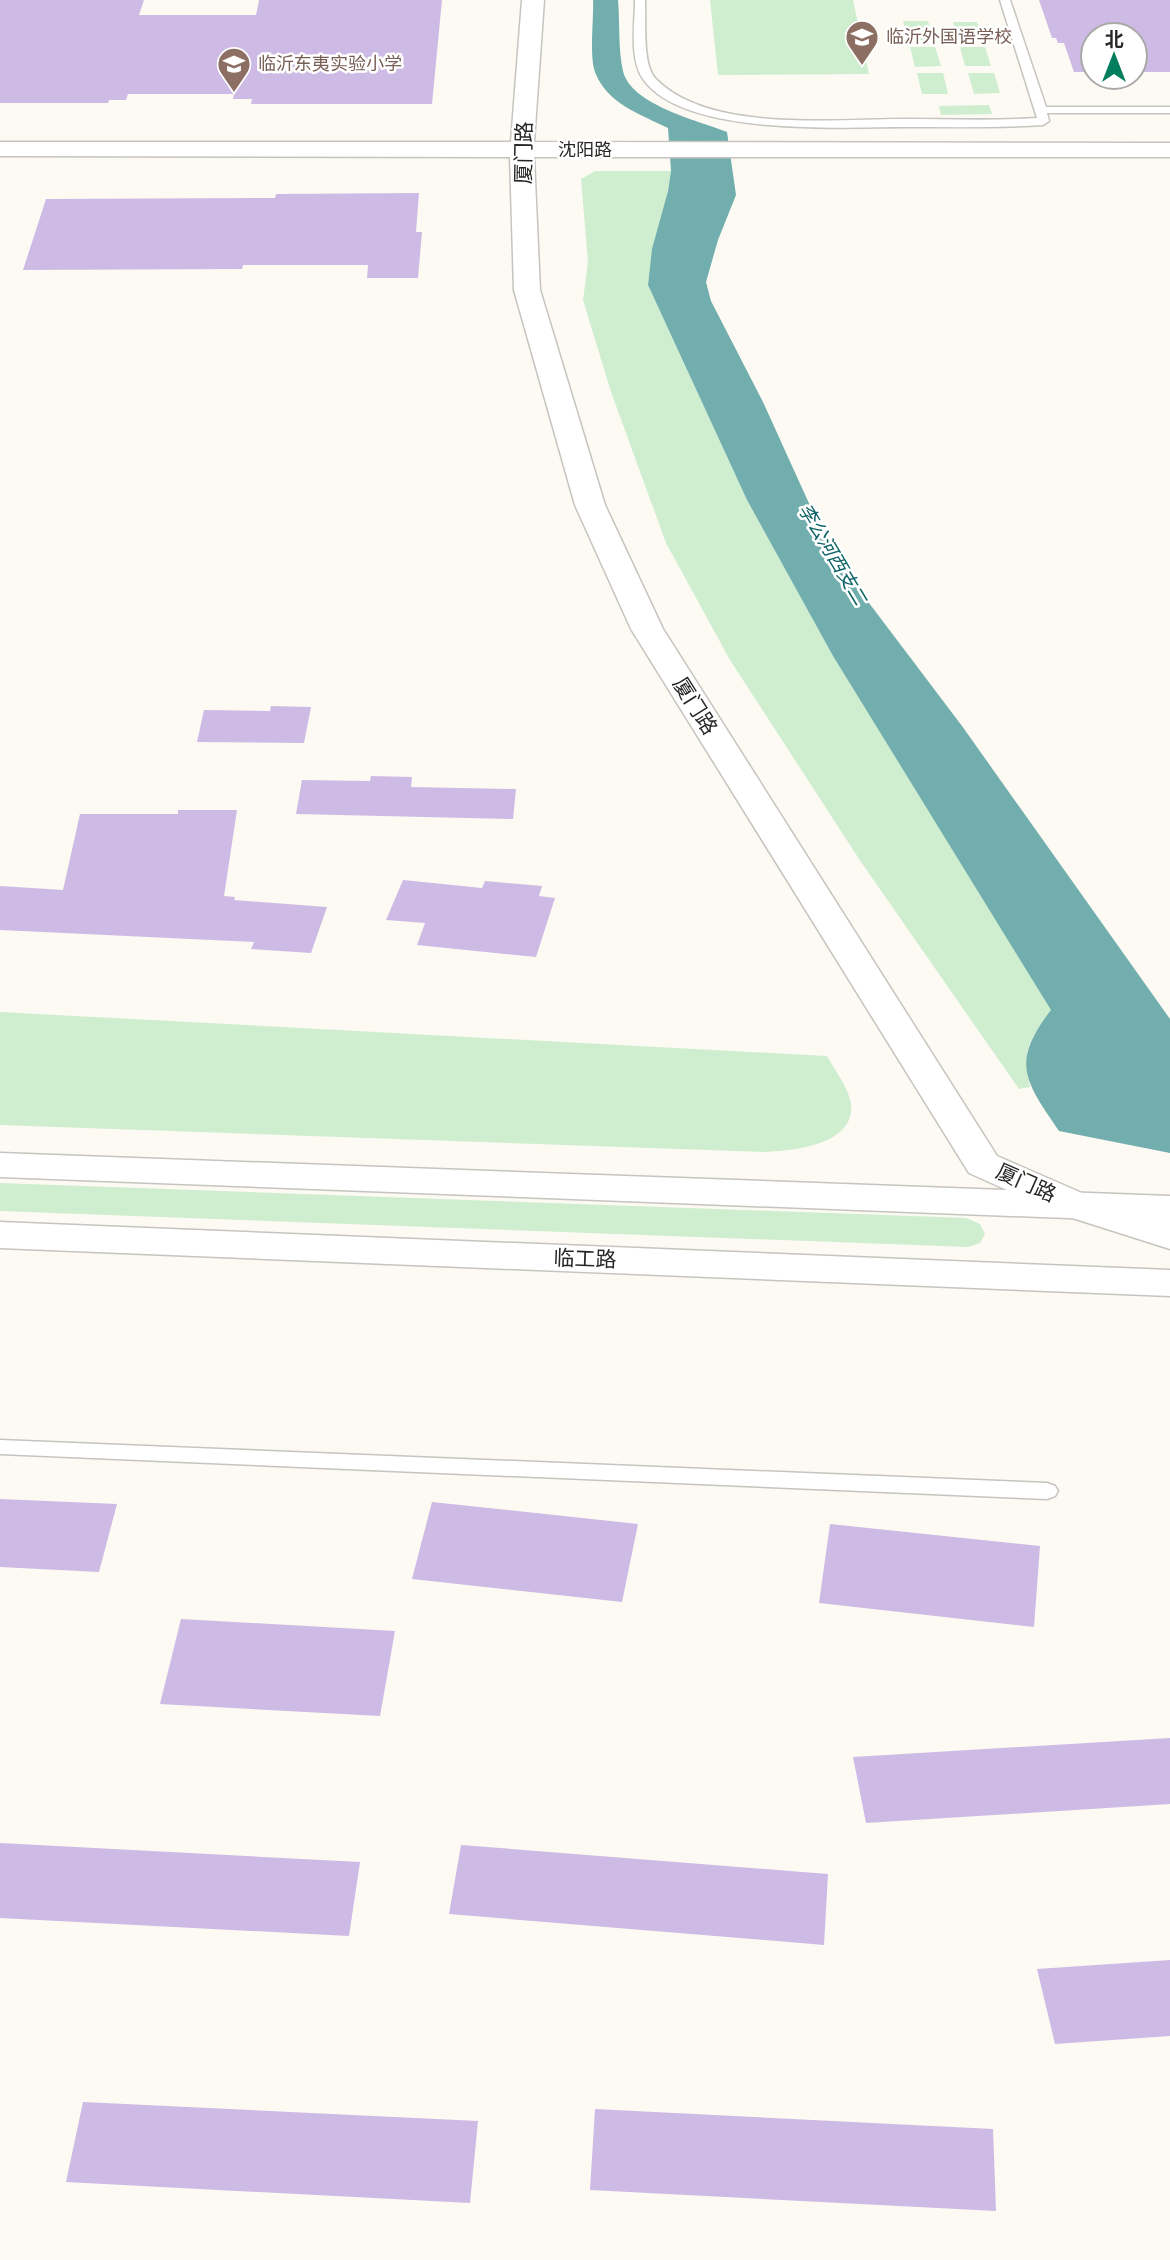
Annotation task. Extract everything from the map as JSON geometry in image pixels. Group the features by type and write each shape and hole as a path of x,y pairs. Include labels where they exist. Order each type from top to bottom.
{"street":[{"name":"厦门路","path":"533,0 522,150 527,290 590,505 647,629 983,1164 1077,1206 1170,1236"},
{"name":"沈阳路","path":"0,149 1170,150"},
{"path":"0,1165 1170,1209"},
{"name":"临工路","path":"0,1235 1170,1283"}],"lane":[{"path":"640,0 643,67 648,78 675,98 725,115 802,123 1043,121 1005,0"},
{"path":"1041,110 1170,110"},
{"path":"0,1447 1047,1490"}],"green space":[{"path":"710,0 853,0 869,74 718,75"},
{"path":"903,21 928,21 934,40 908,40"},
{"path":"953,22 977,22 983,40 958,41"},
{"path":"910,47 935,47 941,66 915,67"},
{"path":"960,47 985,47 991,66 965,66"},
{"path":"917,73 943,73 948,94 922,94"},
{"path":"968,73 994,73 1000,93 974,94"},
{"path":"989,105 992,114 941,115 939,106"},
{"path":"595,171 671,171 648,285 747,500 833,656 1052,1010 1029,1046 1027,1063 1030,1087 1019,1089 861,862 730,660 666,543 611,392 583,300 588,262 581,179"},
{"path":"0,1012 827,1056 848,1093 850,1118 843,1129 820,1143 790,1150 764,1152 0,1125"},
{"path":"0,1183 966,1218 980,1224 985,1234 980,1243 968,1247 0,1211"}],"water":[{"path":"593,0 618,0 623,71 638,93 667,110 727,132 736,195 718,240 706,282 711,301 763,402 832,554 962,726 1170,1019 1170,1153 1059,1131 1031,1085 1027,1072 1030,1044 1051,1010 833,656 747,500 648,285 652,249 671,171 668,128 626,107 600,83 592,56"}],"building":[{"name":"临沂东夷实验小学","path":"0,0 144,0 139,15 256,15 259,0 442,0 432,104 251,104 252,99 233,99 234,94 128,94 126,100 109,100 108,103 0,103"},
{"path":"1039,0 1170,0 1170,72 1149,72 1149,21 1079,21 1079,72 1074,72 1064,43 1058,43 1056,38 1052,38"},
{"path":"419,193 416,232 422,232 418,278 367,278 368,265 243,265 242,269 23,270 46,199 275,198 276,194"},
{"path":"271,706 311,707 304,743 197,742 204,710 270,711"},
{"path":"371,776 412,777 411,787 516,789 513,819 296,814 302,780 370,781"},
{"path":"178,810 237,810 224,896 235,897 234,900 327,907 311,953 251,949 254,942 0,930 0,886 63,890 80,814 178,814"},
{"path":"403,880 482,888 485,881 542,886 539,896 555,898 536,957 417,945 425,923 386,920"},
{"path":"0,1499 117,1504 99,1572 0,1567"},
{"path":"432,1502 638,1524 622,1602 412,1579"},
{"path":"830,1524 1040,1546 1034,1627 819,1603"},
{"path":"181,1619 395,1631 380,1716 160,1704"},
{"path":"1170,1738 1170,1804 866,1823 853,1757"},
{"path":"0,1843 360,1862 349,1936 0,1918"},
{"path":"461,1845 828,1874 824,1945 449,1914"},
{"path":"1170,1960 1170,2036 1055,2044 1037,1969"},
{"path":"83,2102 478,2121 470,2203 66,2182"},
{"path":"595,2109 993,2129 996,2211 590,2190"}],"place":[{"name":"临沂外国语学校","path":"862,67"},
{"name":"临沂东夷实验小学","path":"234,94"}],"water label":[{"name":"李公河西支二","path":"833,554"}]}
